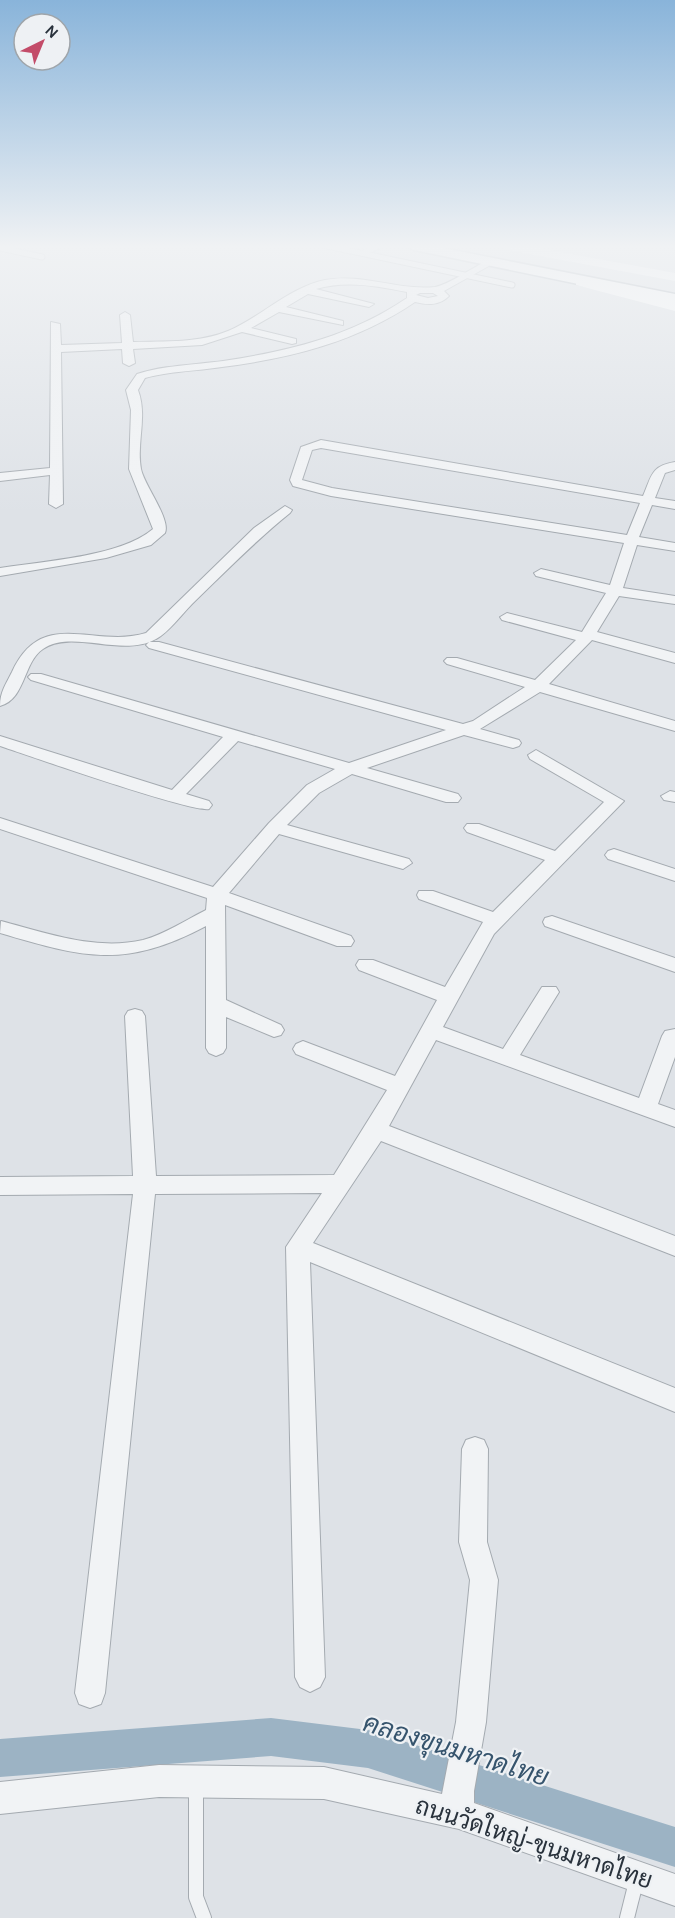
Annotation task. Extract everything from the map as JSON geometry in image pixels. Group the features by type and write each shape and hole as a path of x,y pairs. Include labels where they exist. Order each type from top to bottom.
{"street":[{"path":"55,336 56,504"},
{"path":"127,336 129,363"},
{"path":"55,349 128,347 206,336"},
{"path":"269,336 292,341"},
{"path":"0,572 100,555 146,542 160,530 157,514 141,489 133,453 138,430 135,397 132,390 141,376 154,372 284,354 340,336"},
{"path":"192,338 196,360"},
{"path":"675,505 321,444 307,447 296,480 298,483 331,492 675,547"},
{"path":"1,927 74,948 125,949 154,942 216,904 275,827 313,789 350,768 489,719 538,686 587,636 615,591 645,501 659,472 663,468 675,466"},
{"path":"0,477 56,471"},
{"path":"0,701 9,692 32,651 45,641 132,642 152,636 259,531 285,510"},
{"path":"541,573 615,591 675,600"},
{"path":"507,617 675,658"},
{"path":"154,645 513,743"},
{"path":"452,661 675,726"},
{"path":"36,677 452,798"},
{"path":"174,797 233,736"},
{"path":"0,741 202,805"},
{"path":"310,1677 298,1247 376,1130 486,930 615,801 536,755"},
{"path":"0,823 216,904 344,941"},
{"path":"275,827 403,863"},
{"path":"473,828 559,859"},
{"path":"614,855 675,875"},
{"path":"426,895 496,920"},
{"path":"216,904 216,1047"},
{"path":"552,922 675,965"},
{"path":"366,965 450,997"},
{"path":"507,1059 549,992"},
{"path":"216,1004 274,1030"},
{"path":"90,1692 145,1185 135,1016"},
{"path":"432,1031 675,1119"},
{"path":"646,1109 672,1036"},
{"path":"303,1049 400,1087"},
{"path":"376,1130 675,1246"},
{"path":"0,1186 340,1184"},
{"path":"298,1247 675,1400"},
{"path":"458,1802 471,1722 484,1580 472,1542 475,1449"},
{"name":"ถนนวัดใหญ่-ขุนมหาดไทย","path":"0,1798 159,1781 324,1783 458,1802 675,1890"}],"lane":[{"path":"196,1781 196,1897 204,1918"},
{"path":"627,1918 637,1876"}],"waterway":[{"name":"คลองขุนมหาดไทย","path":"0,1758 271,1737 368,1749 675,1847"}]}
